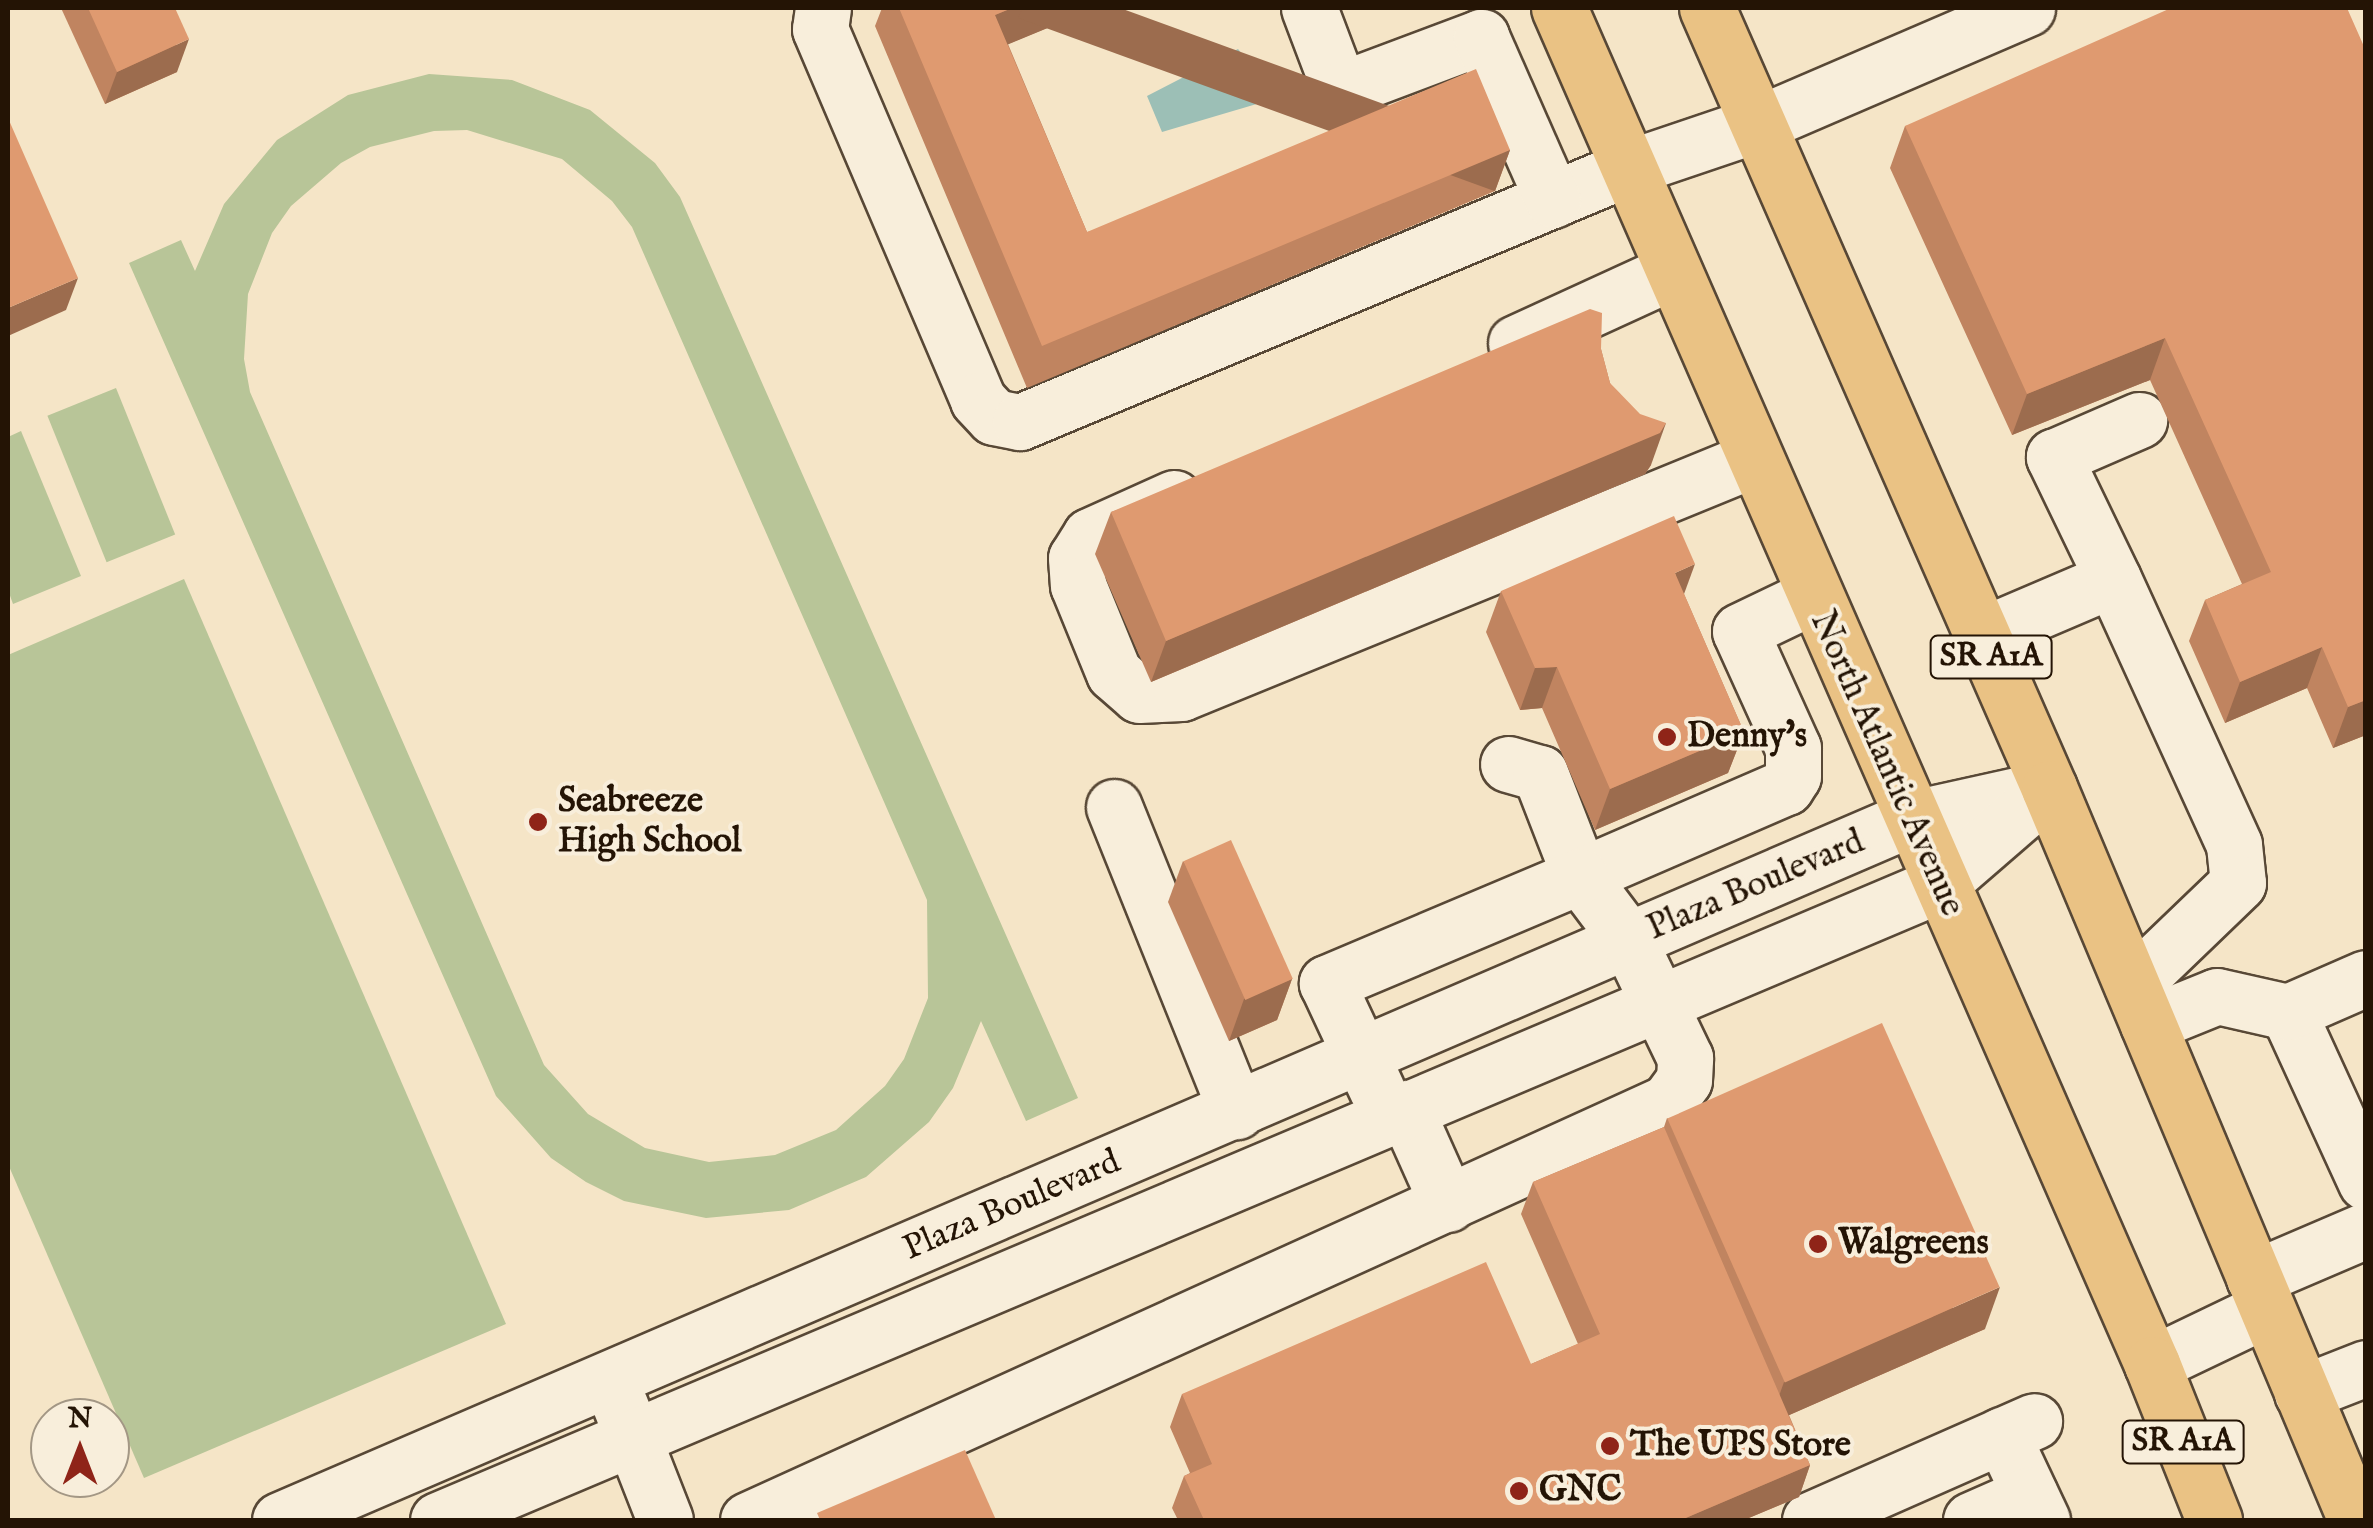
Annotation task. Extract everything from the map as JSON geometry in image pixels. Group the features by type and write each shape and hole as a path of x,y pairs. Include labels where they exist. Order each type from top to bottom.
{"main road":[{"name":"North Atlantic Avenue","path":"1559,8 1909,819 2152,1364 2214,1520"},
{"name":"SR A1A","path":"1707,8 2048,788 2356,1520"}],"street":[{"path":"823,8 820,28 978,400 994,416 1020,422 1628,168 1758,124 2027,8"},
{"path":"1309,8 1340,90 1474,22 1552,200"},
{"path":"1464,367 1673,272"},
{"path":"2139,420 2054,457 2234,844 2238,883 2140,1005"},
{"path":"1215,480 1090,536 1076,558 1078,585 1114,674 1139,695 1181,694 1754,459"},
{"path":"1982,635 2113,580"},
{"path":"1448,1204 1398,1111 1359,1057 1327,983 1786,787 1794,776 1793,748 1740,631 1813,596"},
{"path":"748,1520 1668,1102 1684,1080 1685,1058 1659,1002 1629,941 1580,876 1540,774 1508,764"},
{"name":"Plaza Boulevard","path":"280,1520 1909,819 2048,788"},
{"name":"Plaza Boulevard","path":"438,1520 1938,884 2048,788"},
{"path":"1114,808 1236,1111"},
{"path":"2140,1005 2217,996 2288,1012 2366,978"},
{"path":"2288,1012 2366,1182"},
{"path":"2152,1364 2366,1230"},
{"path":"2302,1393 2366,1368"},
{"path":"608,1380 665,1520"},
{"path":"1810,1520 1877,1507 2018,1428 2036,1507 1971,1520"}],"green space":[{"path":"429,74 512,80 590,110 655,163 680,197 1078,1098 1026,1121 981,1021 953,1088 929,1122 866,1177 789,1210 706,1218 624,1201 586,1182 551,1158 496,1096 129,263 181,240 195,271 224,204 277,140 348,95","holes":["467,130 562,159 612,201 632,227 927,900 928,998 904,1059 885,1086 836,1130 775,1155 709,1162 645,1148 588,1114 544,1065 250,392 244,359 248,294 272,233 291,206 341,163 370,147 434,131"]},
{"path":"116,388 175,534 107,562 47,416"},
{"path":"21,431 81,576 13,604 8,590 8,437"},
{"path":"184,579 506,1324 144,1478 130,1446 130,1398 109,1398 8,1164 8,655"}],"water":[{"path":"1238,49 1260,76 1260,103 1162,132 1147,96"}],"building":[{"path":"88,8 175,8 189,39 117,72"},
{"path":"899,8 1012,8 995,15 1087,232 1476,69 1510,150 1042,346"},
{"path":"2171,8 2347,8 2366,51 2366,700 2348,707 2322,647 2240,682 2205,600 2271,572 2165,338 2027,394 1905,126"},
{"path":"8,118 78,278 8,308"},
{"path":"1590,309 1602,313 1601,349 1610,383 1640,414 1666,423 1660,433 1166,641 1111,512"},
{"path":"1674,516 1695,564 1675,573 1744,732 1610,789 1557,667 1535,668 1501,591"},
{"path":"1231,840 1293,979 1245,1000 1183,861"},
{"name":"Walgreens","path":"1882,1023 2000,1287 1785,1383 1667,1119"},
{"path":"1664,1127 1810,1465 1681,1520 1204,1520 1184,1476 1212,1464 1182,1394 1486,1262 1531,1364 1600,1334 1533,1182"},
{"path":"965,1450 996,1520 820,1520 817,1513"}],"place":[{"name":"Denny's","path":"1667,737"},
{"name":"Seabreeze High School","path":"538,822"},
{"name":"Walgreens","path":"1818,1244"},
{"name":"The UPS Store","path":"1610,1446"},
{"name":"GNC","path":"1519,1491"}]}
